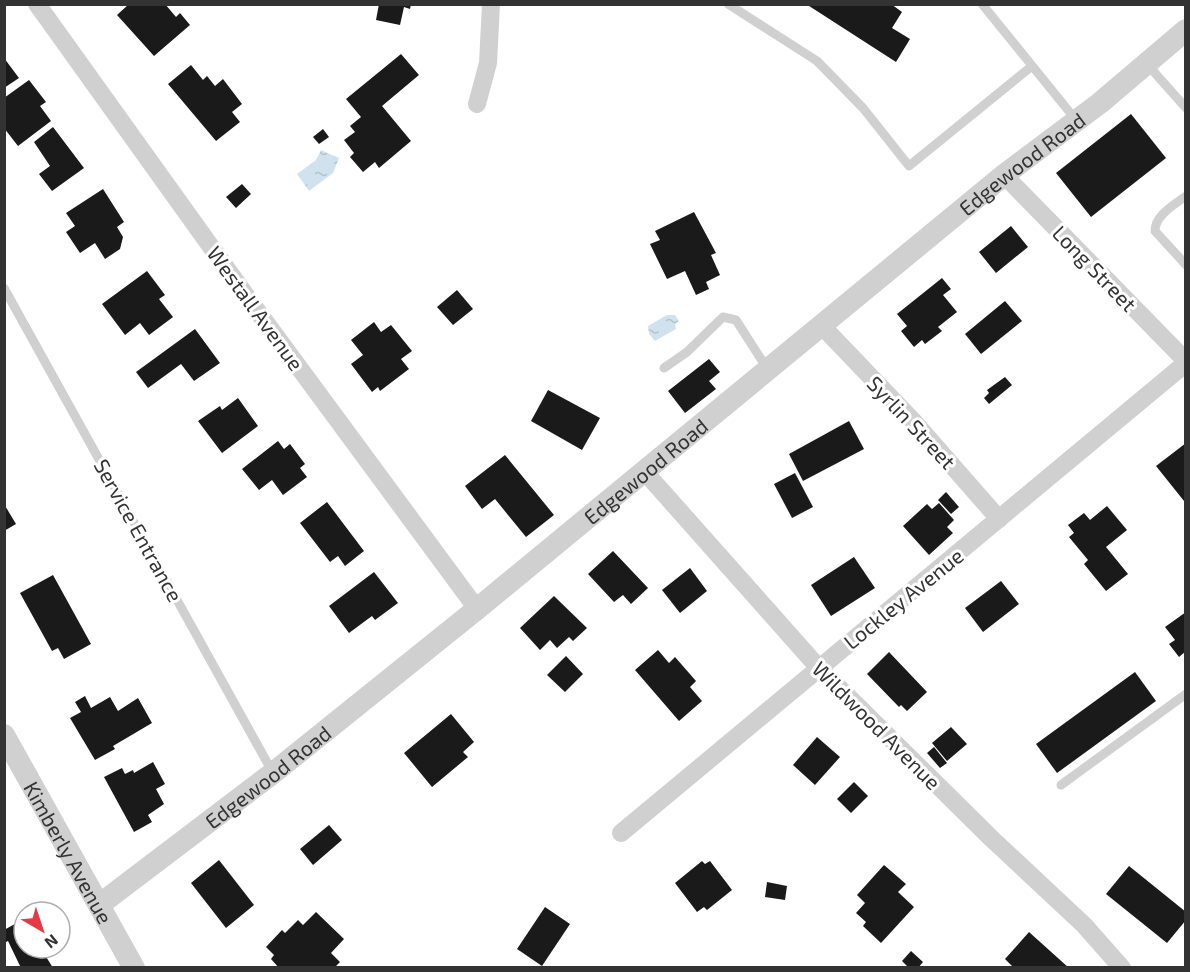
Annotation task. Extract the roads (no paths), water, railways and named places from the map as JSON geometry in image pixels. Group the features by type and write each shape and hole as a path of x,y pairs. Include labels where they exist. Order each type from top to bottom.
{"street":[{"name":"Westall Avenue","path":"37,4 247,297 477,609"},
{"path":"477,104 488,63 491,4"},
{"name":"Edgewood Road","path":"99,905 273,773 477,609 1004,175 1076,120 1185,30"},
{"name":"Long Street","path":"1004,175 1185,362"},
{"name":"Syrlin Street","path":"822,326 914,422 999,519"},
{"name":"Lockley Avenue","path":"621,833 1185,362"},
{"name":"Wildwood Avenue","path":"644,471 818,667 983,831 1084,925 1122,968"},
{"name":"Kimberly Avenue","path":"4,735 134,968"}],"lane":[{"path":"728,4 817,61 863,108 909,166 1032,66"},
{"path":"982,4 1076,120"},
{"path":"1146,63 1185,108"},
{"path":"1177,97 1185,90"},
{"path":"1185,196 1162,215 1155,226 1155,231 1185,265"},
{"name":"Service Entrance","path":"4,288 273,773"},
{"path":"664,368 687,352 723,317 736,320 768,370"},
{"path":"1061,785 1185,694"}],"water":[{"path":"321,150 339,158 333,173 309,191 297,174 316,160"},
{"path":"667,315 675,315 679,321 675,324 676,329 655,341 649,334 648,326"}]}
